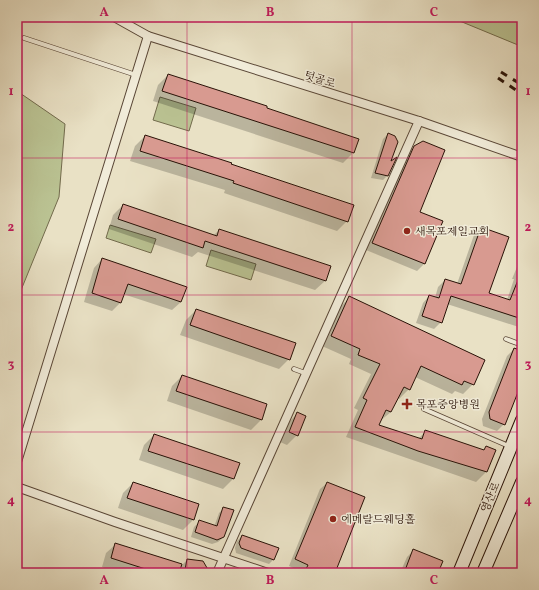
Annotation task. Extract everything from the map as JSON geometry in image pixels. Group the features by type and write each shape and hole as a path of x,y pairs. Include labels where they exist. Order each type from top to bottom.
{"street":[{"name":"텃골로","path":"114,17 148,36 419,121 522,157"},
{"path":"17,462 148,36"},
{"path":"217,573 419,121"},
{"name":"영산로","path":"459,573 522,420"},
{"path":"483,573 522,482"},
{"path":"17,487 115,522 268,573"}],"lane":[{"path":"24,38 136,75"},
{"path":"506,339 522,345"},
{"path":"294,369 305,374"},
{"path":"424,409 511,447"}],"green space":[{"path":"450,17 522,17 522,47 518,45"},
{"path":"17,91 65,124 59,197 17,300"},
{"path":"160,97 196,108 189,131 153,120"},
{"path":"110,225 156,239 151,253 106,238"},
{"path":"211,250 256,264 251,280 206,266"}],"building":[{"path":"168,74 267,106 267,108 359,139 354,153 162,91"},
{"path":"388,133 395,136 398,142 391,161 397,157 388,176 375,173"},
{"path":"145,135 354,205 348,222 233,183 234,181 140,151"},
{"path":"423,141 445,150 420,212 443,221 425,264 372,243 414,146"},
{"path":"123,204 217,236 219,229 331,266 326,281 205,241 203,248 118,219"},
{"path":"481,227 509,237 489,293 510,300 522,270 522,319 451,296 442,323 422,316 429,295 439,298 445,279 461,284"},
{"path":"102,258 187,287 181,302 128,284 121,303 92,293"},
{"path":"349,296 485,360 474,385 464,381 462,385 421,366 410,390 404,387 391,412 386,410 379,425 422,439 425,430 484,450 486,446 496,450 487,472 418,451 355,427 367,400 363,398 380,364 358,355 360,349 331,336"},
{"path":"196,309 296,343 290,360 190,325"},
{"path":"514,348 522,351 522,382 505,425 490,419 489,412"},
{"path":"182,375 267,404 262,420 176,391"},
{"path":"297,412 306,416 298,436 289,432"},
{"path":"154,434 240,463 234,479 148,451"},
{"path":"133,482 199,504 194,520 127,498"},
{"name":"에메랄드웨딩홀","path":"327,482 365,497 335,573 323,571 322,573 311,573 305,571 308,565 295,559"},
{"path":"223,507 234,510 224,537 217,540 195,532 199,520 217,526"},
{"path":"242,535 279,548 274,560 241,548 239,543"},
{"path":"115,543 182,564 179,573 158,573 111,558"},
{"path":"413,549 443,561 438,573 404,573"},
{"path":"187,559 203,561 210,573 185,570"}],"railway":[{"path":"501,72 522,85"},
{"path":"498,78 522,94"}],"place":[{"name":"새목포제일교회","path":"407,231"},
{"name":"목포중앙병원","path":"407,404"},
{"name":"에메랄드웨딩홀","path":"333,519"}]}
